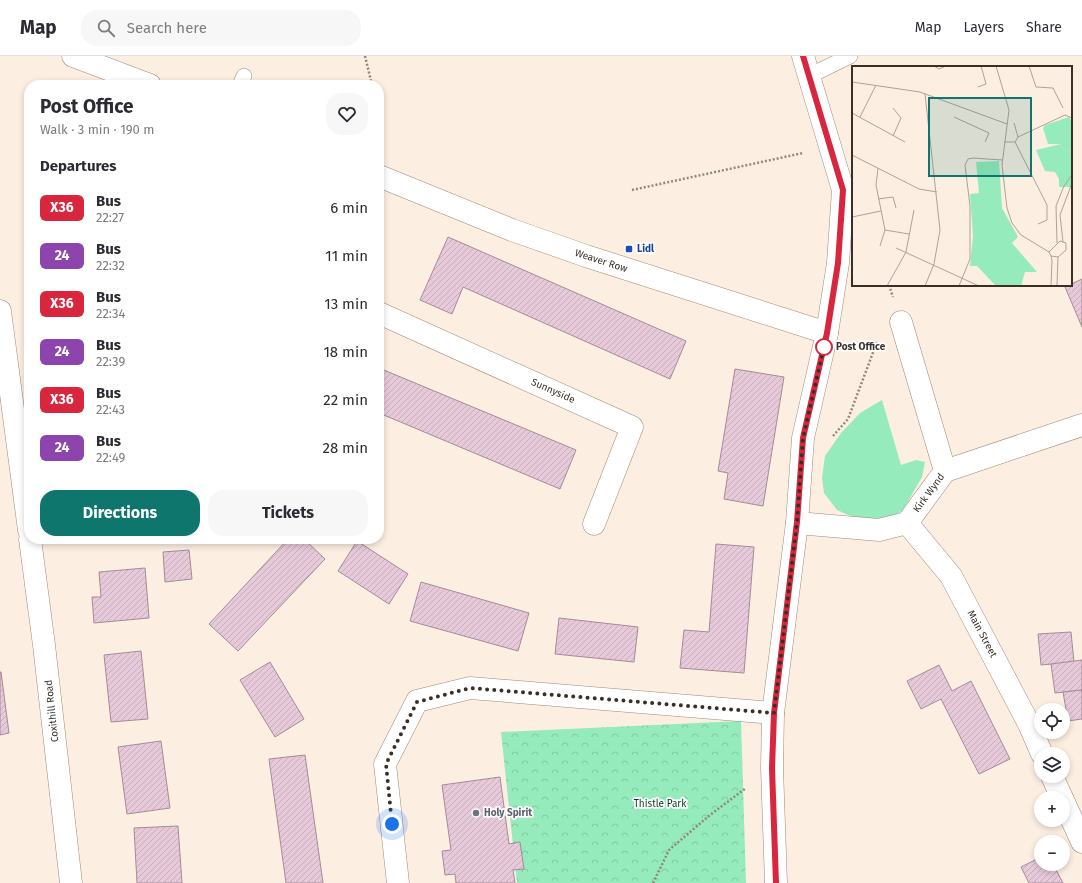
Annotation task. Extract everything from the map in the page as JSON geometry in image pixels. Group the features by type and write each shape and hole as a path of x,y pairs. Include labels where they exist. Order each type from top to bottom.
{"street":[{"path":"73,56 137,80"},
{"path":"776,883 772,768 774,713 797,522 803,438 827,333 838,263 843,190 806,66"},
{"name":"Weaver Row","path":"384,182 586,256 827,333"},
{"path":"0,311 24,492"},
{"name":"Sunnyside","path":"384,315 632,427 594,524"},
{"path":"901,322 945,471"},
{"name":"Kirk Wynd","path":"797,522 879,530 907,523 945,471 1082,425"},
{"name":"Main Street","path":"907,523 951,576 1025,717 1039,747"},
{"name":"Coxithill Road","path":"31,544 44,645 71,883"},
{"path":"398,883 386,764 417,702 470,688 774,713"},
{"path":"1070,815 1082,842"}],"lane":[{"path":"806,66 850,56"}],"path":[{"path":"365,56 371,80"},
{"path":"632,190 830,147"},
{"path":"803,438 829,440 848,419 878,341"},
{"path":"653,883 669,850 772,768"}],"green space":[{"path":"882,400 901,465 916,460 925,462 922,477 903,510 891,518 875,520 855,518 837,510 824,493 822,478 825,456 841,433 860,413"},
{"name":"Thistle Park","path":"741,721 746,883 517,883 501,732"}],"building":[{"path":"448,237 686,341 670,379 463,287 452,314 420,300"},
{"path":"1082,279 1082,327 1065,287 1072,286 1072,284"},
{"path":"735,369 784,377 763,506 724,499 728,473 718,471"},
{"path":"384,370 576,450 560,489 384,415"},
{"path":"283,544 309,544 325,559 238,651 209,624"},
{"path":"355,544 362,544 408,574 389,604 338,571"},
{"path":"716,544 754,547 744,673 680,668 684,630 709,632"},
{"path":"189,550 192,579 165,582 163,552"},
{"path":"145,568 149,618 94,623 92,597 101,597 99,572"},
{"path":"421,582 529,613 518,651 410,621"},
{"path":"559,618 638,627 634,662 555,654"},
{"path":"1071,632 1074,662 1041,665 1038,634"},
{"path":"141,651 148,719 111,722 104,655"},
{"path":"1082,660 1082,690 1055,693 1051,664"},
{"path":"270,662 304,719 275,737 240,680"},
{"path":"939,665 952,691 971,681 1010,759 979,774 941,699 921,709 907,681"},
{"path":"0,672 9,733 0,735"},
{"path":"1082,690 1082,719 1070,721 1070,703 1065,703 1063,692"},
{"path":"161,741 170,808 127,814 118,747"},
{"path":"305,755 323,883 286,883 269,759"},
{"name":"Holy Spirit","path":"500,777 509,844 520,842 524,869 513,870 515,883 456,883 455,874 445,875 442,851 451,850 442,785"},
{"path":"178,826 182,883 137,883 134,828"},
{"path":"1034,860 1034,871 1057,871 1063,883 1029,883 1021,867"}],"bus line":[{"name":"X36","path":"776,883 772,768 774,713 797,522 803,438 827,333 838,263 843,190 803,56"}],"place":[{"name":"Lidl","path":"629,249"},
{"name":"Post Office","path":"824,347"},
{"name":"Holy Spirit","path":"476,813"}],"route":[{"path":"392,824 386,764 417,702 470,688 774,713 797,522 803,438 824,347"}]}
